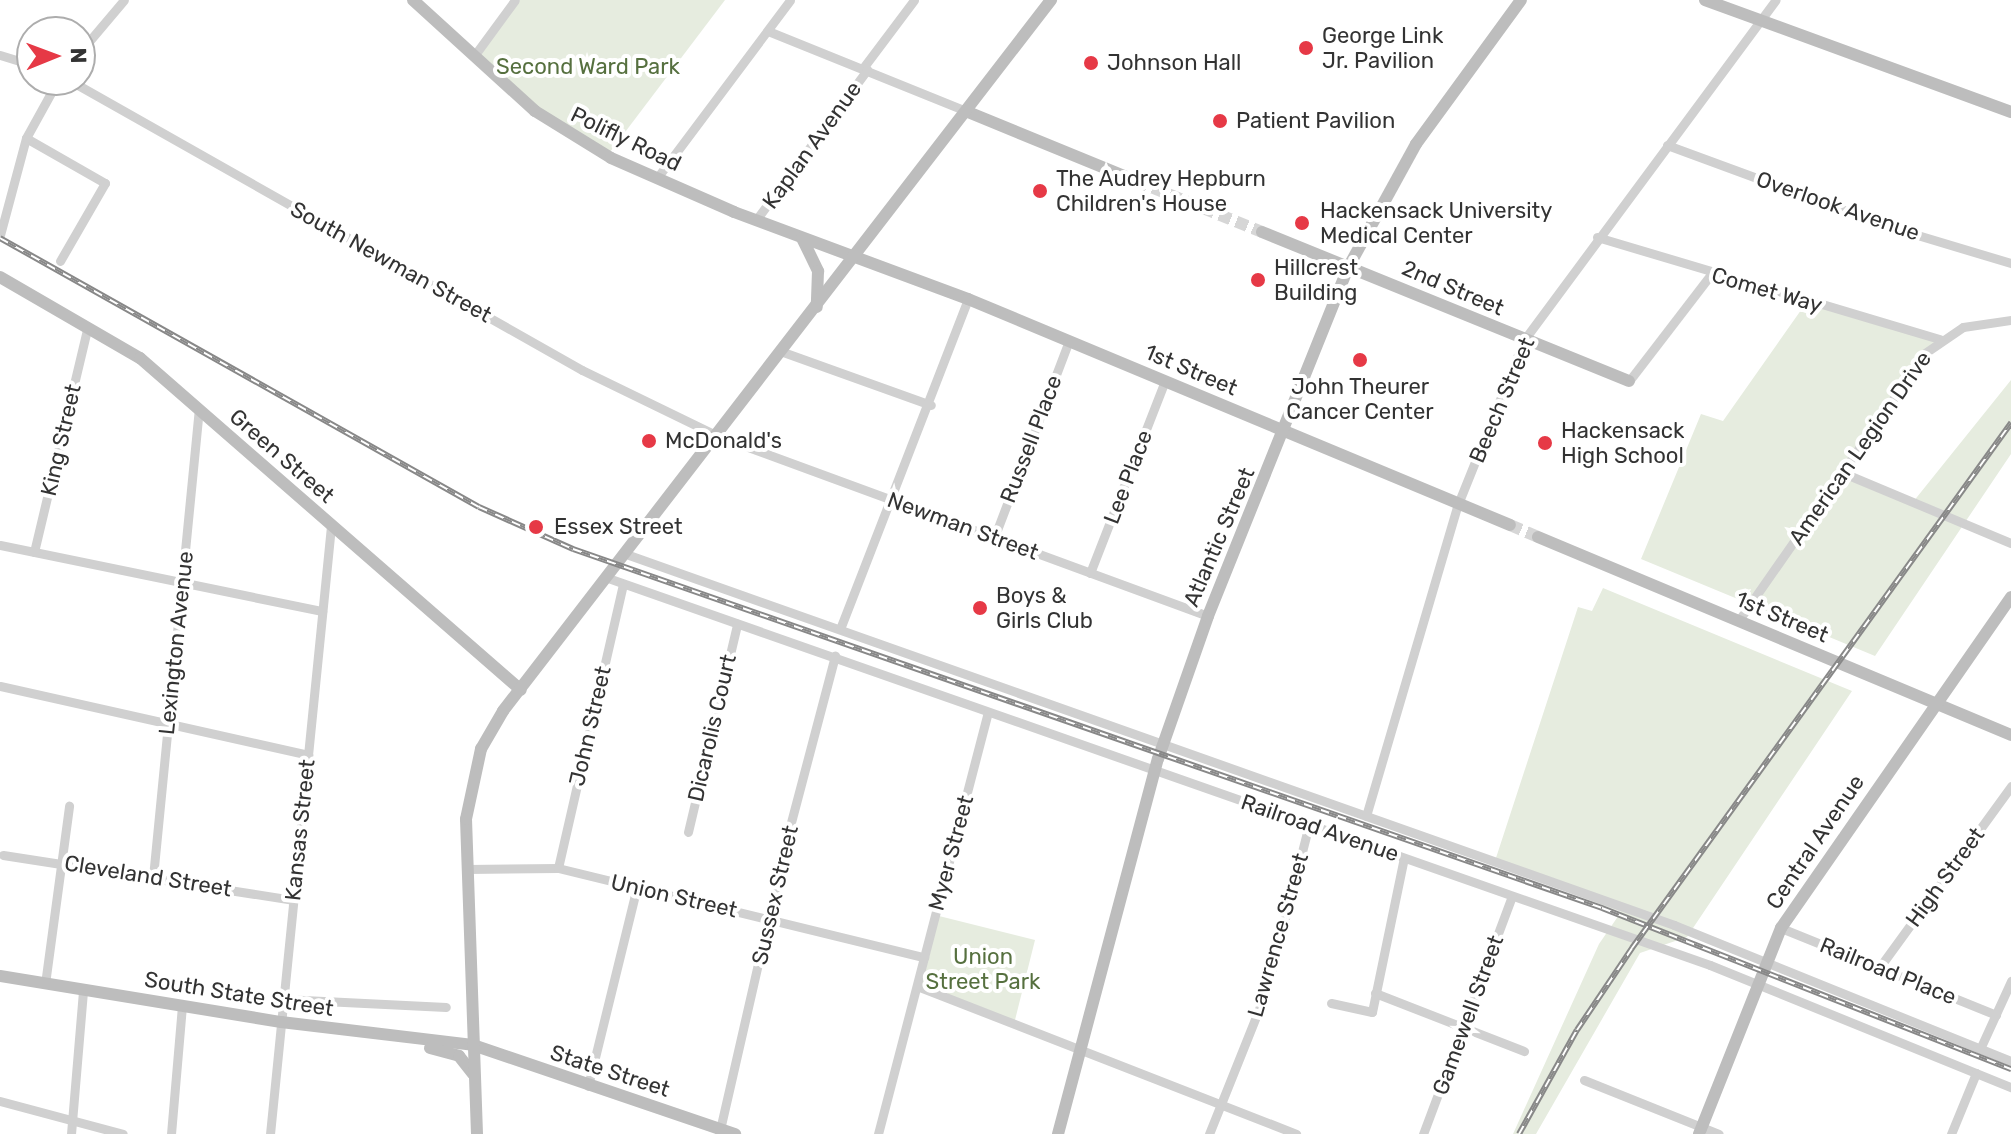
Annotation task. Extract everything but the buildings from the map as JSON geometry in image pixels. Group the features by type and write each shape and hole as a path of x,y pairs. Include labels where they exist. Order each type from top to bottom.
{"street":[{"path":"96,33 124,0"},
{"name":"Polifly Road","path":"413,0 559,129 657,178 855,258"},
{"path":"474,56 515,0"},
{"path":"657,178 790,0"},
{"name":"Kaplan Avenue","path":"756,220 914,0"},
{"path":"477,1134 466,809 474,768 492,727 968,112 1051,0"},
{"name":"Atlantic Street","path":"1058,1134 1164,742 1208,616 1349,266 1416,144 1521,0"},
{"path":"1705,0 2011,112"},
{"name":"Beech Street","path":"1366,816 1458,504 1524,340 1597,237 1776,0"},
{"path":"768,31 1136,181"},
{"name":"South Newman Street","path":"96,95 582,370 718,436"},
{"path":"0,235 26,138 49,96"},
{"path":"26,138 105,183 60,261"},
{"name":"Overlook Avenue","path":"1667,145 1884,225 2011,263"},
{"name":"2nd Street","path":"1262,232 1629,381"},
{"name":"Comet Way","path":"1597,237 1711,274 1940,339"},
{"path":"802,238 818,271 816,308"},
{"name":"1st Street","path":"855,258 968,299 1510,525"},
{"path":"1629,381 1711,274"},
{"name":"Green Street","path":"0,277 140,358 521,690"},
{"path":"840,629 931,405 968,299"},
{"name":"American Legion Drive","path":"1739,620 1841,472 1940,339 1963,327 2011,320"},
{"name":"King Street","path":"34,552 87,329"},
{"name":"Russell Place","path":"994,538 1069,341"},
{"path":"783,352 931,405"},
{"name":"Lee Place","path":"1090,573 1165,381"},
{"name":"Lexington Avenue","path":"153,877 199,410"},
{"name":"Newman Street","path":"718,436 1208,616"},
{"path":"1841,472 2011,543"},
{"name":"Kansas Street","path":"270,1134 331,526"},
{"name":"1st Street","path":"1538,537 2011,735"},
{"path":"0,545 322,611"},
{"name":"Railroad Avenue","path":"626,554 1164,742 1769,963 2011,1061"},
{"name":"Railroad Avenue","path":"608,578 1512,896 1759,986 2011,1087"},
{"name":"John Street","path":"558,868 623,584"},
{"name":"Central Avenue","path":"1700,1130 1781,928 1934,702 2011,597"},
{"name":"Dicarolis Court","path":"688,832 737,624"},
{"name":"Sussex Street","path":"720,1131 771,919 785,845 835,656"},
{"path":"0,686 308,755"},
{"name":"Myer Street","path":"878,1134 988,712"},
{"name":"High Street","path":"1879,968 2011,786"},
{"path":"45,984 69,806"},
{"name":"Lawrence Street","path":"1209,1134 1267,989 1309,824"},
{"name":"Cleveland Street","path":"3,855 61,861 293,900"},
{"path":"1331,1003 1372,1012 1404,858"},
{"name":"Union Street","path":"467,869 558,868 924,957"},
{"path":"588,1086 637,887"},
{"name":"Gamewell Street","path":"1423,1134 1512,896"},
{"name":"Railroad Place","path":"1781,928 1996,1015"},
{"name":"South State Street","path":"0,976 281,1022 473,1045"},
{"path":"1980,1049 2011,981"},
{"path":"917,986 1296,1134"},
{"path":"71,1134 83,990"},
{"path":"1375,993 1524,1051"},
{"path":"283,999 446,1007"},
{"path":"171,1134 182,1006"},
{"path":"414,1038 459,1056 474,1077"},
{"name":"State Street","path":"473,1045 735,1134"},
{"path":"1951,1134 1976,1073"},
{"path":"1584,1080 1700,1130 1719,1134"},
{"path":"0,1101 123,1134"}],"green space":[{"name":"Second Ward Park","path":"515,0 725,0 607,156 585,144 474,56"},
{"path":"1806,303 1937,340 1844,475 1913,502 2011,380 2011,454 1875,656 1641,559 1701,414 1723,421"},
{"path":"1603,588 1852,691 1687,937 1640,953 1536,1134 1513,1134 1599,944 1621,912 1494,864 1578,607 1592,611"},
{"name":"Union Street Park","path":"935,915 1035,940 1014,1024 917,986"}],"tunnel":[{"path":"1136,181 1262,232"},
{"path":"1510,525 1538,537"}],"railway":[{"path":"0,238 479,507 573,549 1602,908 2011,1069"},
{"path":"1519,1134 1577,1030 1632,948 2011,423"}],"place":[{"name":"George Link Jr. Pavilion","path":"1306,48"},
{"name":"Johnson Hall","path":"1091,63"},
{"name":"Patient Pavilion","path":"1220,121"},
{"name":"The Audrey Hepburn Children's House","path":"1040,191"},
{"name":"Hackensack University Medical Center","path":"1302,223"},
{"name":"Hillcrest Building","path":"1258,280"},
{"name":"John Theurer Cancer Center","path":"1360,360"},
{"name":"McDonald's","path":"649,441"},
{"name":"Hackensack High School","path":"1545,443"},
{"name":"Essex Street","path":"536,527"},
{"name":"Boys & Girls Club","path":"980,608"}]}
